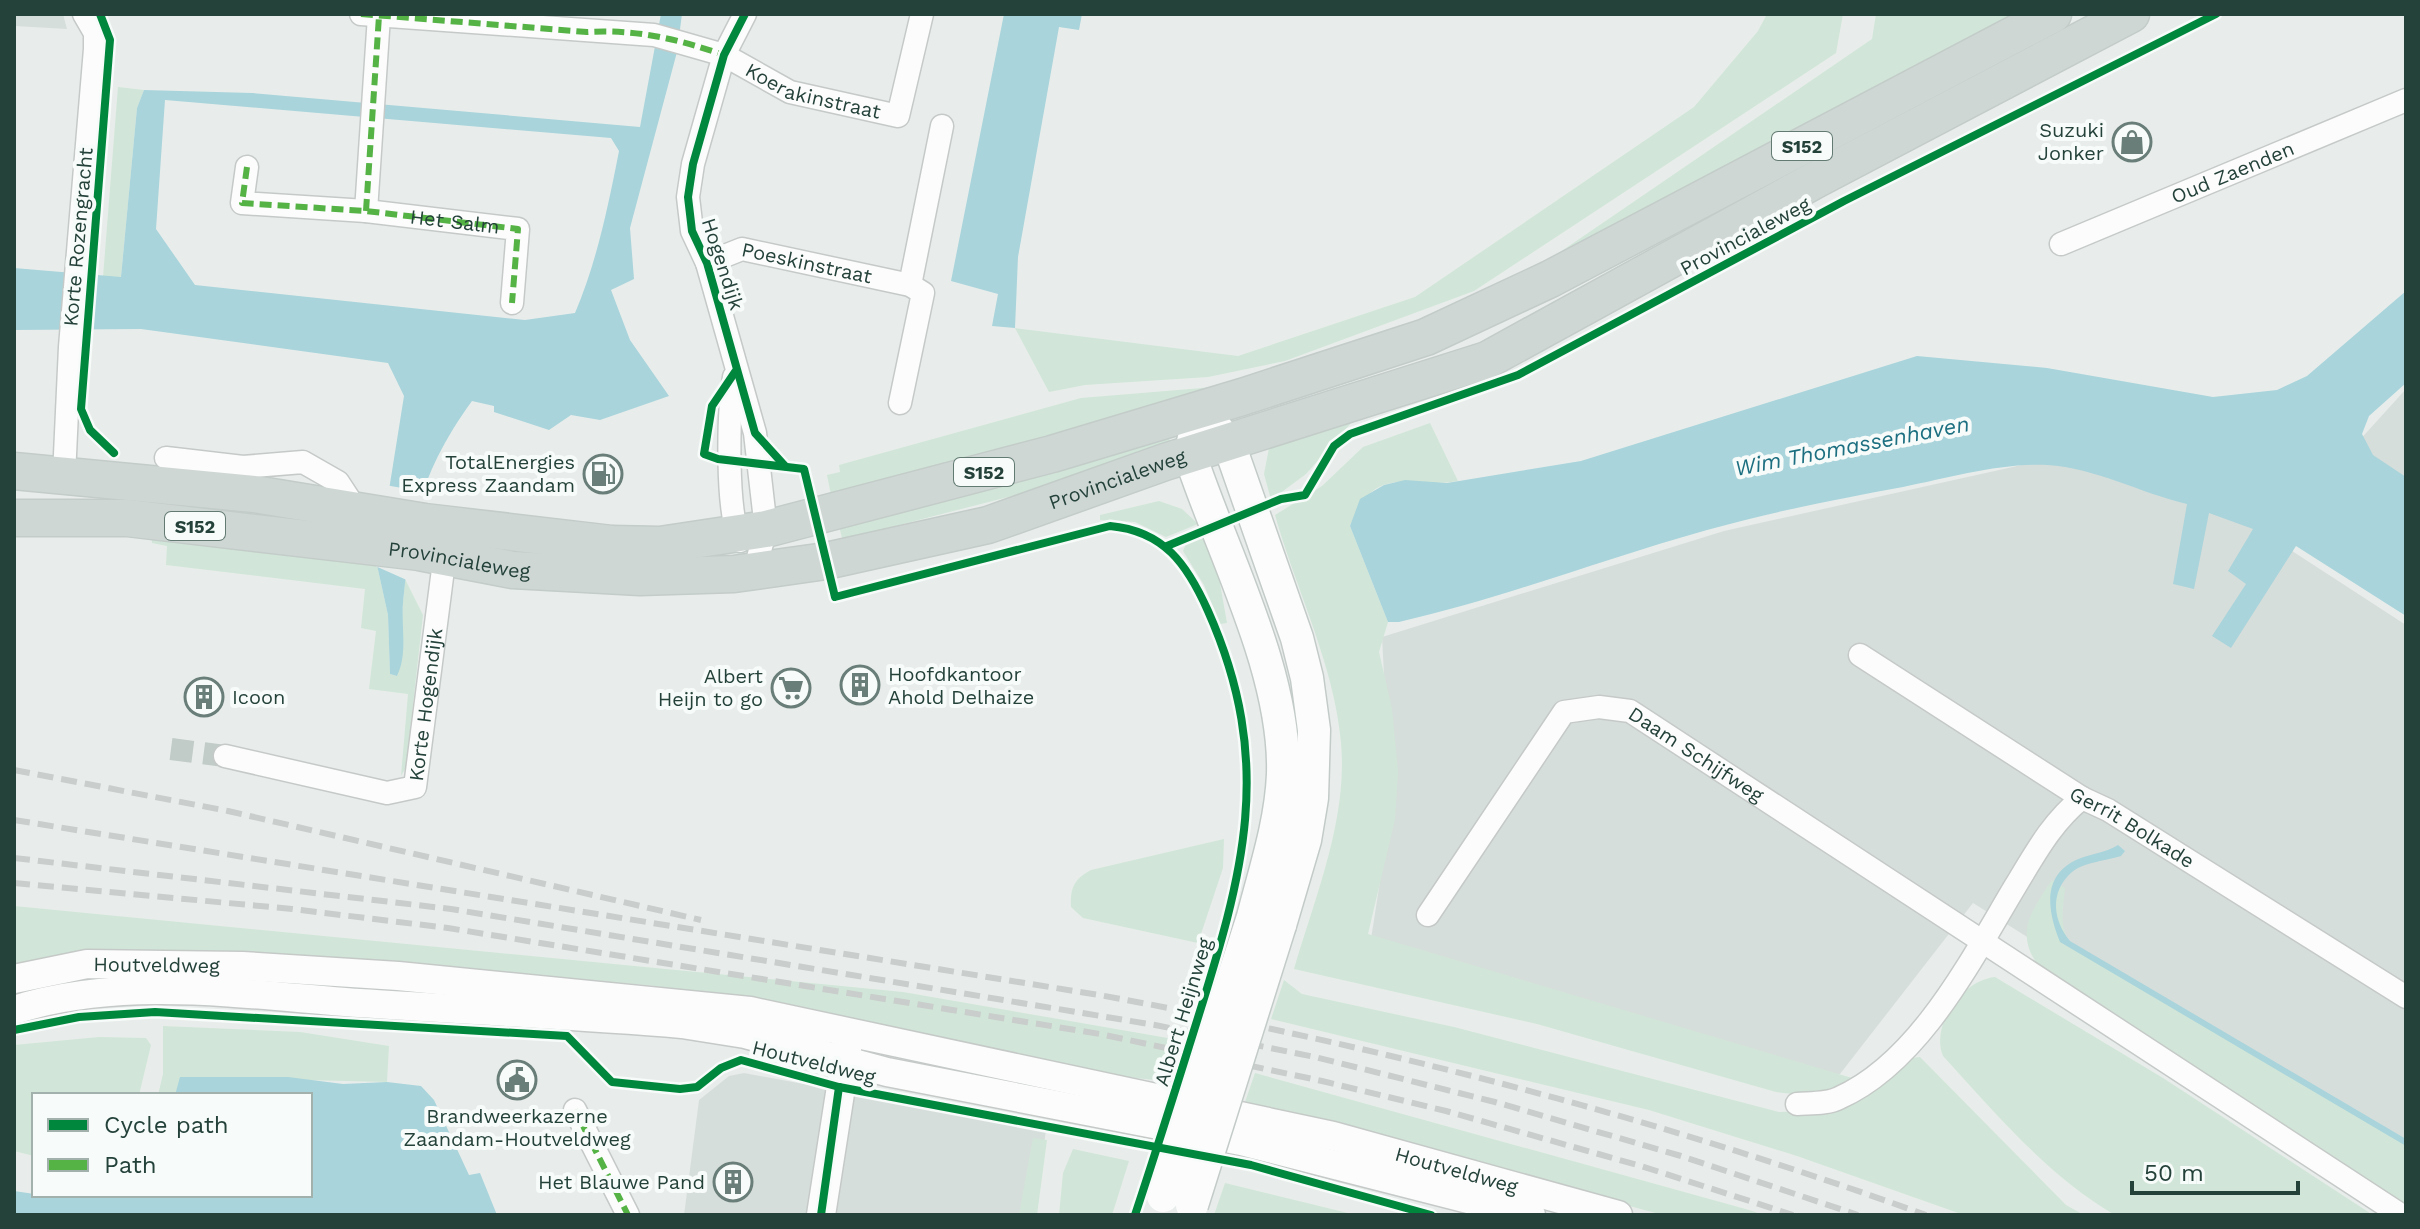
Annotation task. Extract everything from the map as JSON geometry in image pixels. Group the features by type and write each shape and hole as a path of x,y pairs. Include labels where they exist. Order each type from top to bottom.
{"main road":[{"name":"Provincialeweg","path":"434,538 660,545 751,531 1052,454 1201,410 1426,337 1472,318 2053,14"},
{"name":"Provincialeweg","path":"14,471 206,489 434,538 513,570 690,576 754,572 840,559 988,525 1190,455 1487,360 1817,179 2131,14"},
{"path":"1175,1208 1266,921 1305,840 1312,798 1314,730 1297,638 1229,444 1201,410"},
{"path":"1201,410 1190,455 1265,660 1278,715 1283,773 1266,921"},
{"name":"Provincialeweg","path":"14,518 371,524"}],"street":[{"name":"Hogendijk","path":"745,14 724,55 693,164 688,197 692,231 707,263 730,338 735,372 755,433 751,531 754,572"},
{"name":"Koerakinstraat","path":"724,55 779,82 790,92 898,116 922,14"},
{"path":"366,211 379,15 654,35 724,55"},
{"name":"Korte Rozengracht","path":"64,476 70,347 95,49 88,18"},
{"name":"Oud Zaenden","path":"2061,244 2406,100"},
{"path":"900,403 923,293 910,285 942,126"},
{"name":"Het Salm","path":"247,167 242,203 366,211 518,229 512,303"},
{"name":"Poeskinstraat","path":"707,263 742,249 910,285"},
{"path":"735,372 729,406 751,531"},
{"path":"166,458 243,467 303,462 338,482 371,524"},
{"path":"206,489 243,467"},
{"name":"Korte Hogendijk","path":"225,756 387,793 415,787 434,538"},
{"name":"Gerrit Bolkade","path":"1860,655 2082,798 2108,810 2406,997"},
{"name":"Daam Schijfweg","path":"1428,915 1564,712 1599,707 1630,711 2401,1215"},
{"path":"1797,1104 1837,1100 1874,1079 1914,1043 2058,818 2082,798"},
{"name":"Houtveldweg","path":"14,979 87,964 242,966 618,995 750,1011 1333,1136 1618,1215"},
{"name":"Houtveldweg","path":"14,1010 39,1002 103,992 202,992 682,1024 745,1034 844,1061 1034,1103 1241,1141 1531,1215"},
{"path":"821,1215 850,1030"},
{"path":"575,1110 628,1215"}],"shaded area":[{"path":"14,14 63,14 67,29 14,26"},
{"path":"2406,389 2406,492 2347,454"},
{"path":"2044,460 2215,501 2406,625 2406,1174 1973,903 1833,1083 1371,939 1391,810 1382,637 1724,531"},
{"path":"744,1073 1046,1129 1036,1215 684,1215 699,1100 729,1076"}],"green space":[{"path":"1767,14 1843,14 1836,53 1474,291 1285,361 1208,377 1085,385 1049,392 1015,328 1238,356 1415,297 1694,107 1758,31"},
{"path":"1876,14 2020,14 1528,274 1872,39"},
{"path":"118,87 144,90 137,108 121,277 103,277"},
{"path":"1214,387 1215,393 831,495 827,475 840,472 839,465 1081,398"},
{"path":"1359,414 1306,474 1271,500 1264,474 1270,443"},
{"path":"1430,423 1458,481 1395,482 1382,486 1360,506 1350,526 1388,622 1379,652 1392,709 1398,772 1395,819 1368,934 1852,1078 1816,1092 1776,1092 1537,1024 1294,969 1335,829 1342,772 1341,743 1323,656 1275,515 1322,486 1363,447"},
{"path":"1168,437 1174,448 1039,489 868,533 844,546 839,526"},
{"path":"1159,501 1182,509 1198,524 1166,537 1135,522 1100,520 1100,515"},
{"path":"151,531 377,565 388,615 390,674 397,676 405,579 423,615 406,767 401,776 408,694 369,689 376,631 361,628 365,589 166,565 167,546 152,543"},
{"path":"1203,537 1219,578 1227,623 1220,624 1204,585 1183,551 1186,544"},
{"path":"1224,839 1223,868 1198,943 1083,918 1071,907 1074,885 1091,870"},
{"path":"2052,880 2065,888 2063,926 2073,947 2406,1142 2406,1204 2036,962 2030,951 2027,930 2033,910"},
{"path":"14,906 903,992 1185,1041 1154,1080 1100,1074 785,1003 647,985 329,960 57,959 14,964"},
{"path":"1995,977 2163,1078 2373,1215 2115,1215 2045,1163 1943,1056 1941,1031 1952,1006 1972,986"},
{"path":"1284,980 1302,994 1454,1027 1779,1112 1804,1111 1902,1059 1920,1057 2066,1205 2084,1215 1964,1215 1797,1156 1649,1110 1271,1019"},
{"path":"163,1026 300,1032 389,1046 387,1082 181,1077 176,1093 158,1093 163,1074"},
{"path":"99,1037 146,1038 151,1045 139,1093 32,1093 32,1156 14,1151 14,1045"},
{"path":"1255,1073 1764,1215 1663,1215 1245,1102"},
{"path":"1033,1138 1047,1140 1037,1215 1019,1215"},
{"path":"1073,1149 1129,1161 1112,1215 1059,1215 1063,1173"},
{"path":"1225,1183 1356,1215 1214,1215"}],"water":[{"path":"661,14 682,14 677,52 630,228 634,279 611,290 630,340 669,396 600,420 571,415 549,430 494,412 494,406 472,401 441,450 415,520 403,603 402,658 397,676 390,674 388,615 377,565 404,396 388,363 141,329 14,330 14,268 121,277 137,108 144,90 252,93 640,127","holes":["165,100 611,138 619,151 615,172 596,254 575,313 525,320 195,285 156,229"]},
{"path":"1004,14 1082,14 1079,30 1059,27 1018,257 1015,328 992,326 998,294 951,281"},
{"name":"Wim Thomassenhaven","path":"2406,291 2406,383 2369,416 2362,434 2373,455 2406,477 2406,616 2296,546 2231,648 2212,636 2246,584 2228,571 2253,529 2209,513 2194,589 2173,584 2187,504 2083,471 2047,465 2011,466 1974,472 1755,517 1668,541 1477,602 1399,622 1388,622 1350,526 1360,499 1384,485 1405,480 1447,483 1581,461 1917,356 2047,368 2213,397 2277,390 2307,376"},
{"path":"2118,845 2125,851 2121,856 2076,869 2060,888 2057,916 2070,941 2406,1139 2406,1146 2060,942 2050,896 2057,876 2076,860"},
{"path":"180,1077 288,1077 343,1084 387,1082 421,1086 434,1100 469,1175 480,1173 497,1215 14,1215 14,1191 32,1194 32,1197 312,1197 312,1093 176,1093"}],"pier":[{"path":"385,485 425,492 409,581 373,565"}],"tunnel":[{"path":"171,749 225,756"}],"railway":[{"path":"14,770 228,811 701,920"},
{"path":"14,820 1099,995 1204,1015 1414,1061 1620,1116 1926,1215"},
{"path":"14,858 451,909 1155,1025 1315,1057 1495,1102 1681,1156 1858,1215"},
{"path":"14,883 292,909 448,928 1100,1034 1446,1111 1641,1166 1793,1215"}],"marked path":[{"path":"361,14 640,34 690,44 724,55"},
{"path":"366,211 379,16"},
{"path":"247,167 242,203 366,211 518,229 512,303"},
{"path":"575,1110 628,1215"}],"cycle path":[{"path":"100,14 110,40 81,409 90,430 114,453"},
{"path":"745,14 724,55 693,164 688,197 692,231 707,263 755,433 785,466"},
{"path":"1167,546 1281,499 1305,495 1334,446 1350,434 1518,375 1844,201 2216,14"},
{"name":"Albert Heijnweg","path":"735,372 712,406 704,454 718,459 804,469 835,597 1110,526 1129,529 1159,543 1182,565 1200,594 1229,667 1241,719 1246,769 1245,819 1238,868 1213,969 1135,1215"},
{"path":"14,1030 79,1017 155,1012 567,1036 612,1082 680,1089 697,1087 721,1068 741,1060 839,1087 1251,1165 1431,1215"},
{"path":"821,1215 839,1087"}],"place":[{"name":"Suzuki Jonker","path":"2132,142"},
{"name":"TotalEnergies Express Zaandam","path":"603,474"},
{"name":"Hoofdkantoor Ahold Delhaize","path":"860,685"},
{"name":"Albert Heijn to go","path":"791,688"},
{"name":"Icoon","path":"204,697"},
{"name":"Brandweerkazerne Zaandam-Houtveldweg","path":"517,1080"},
{"name":"Het Blauwe Pand","path":"733,1182"}]}
